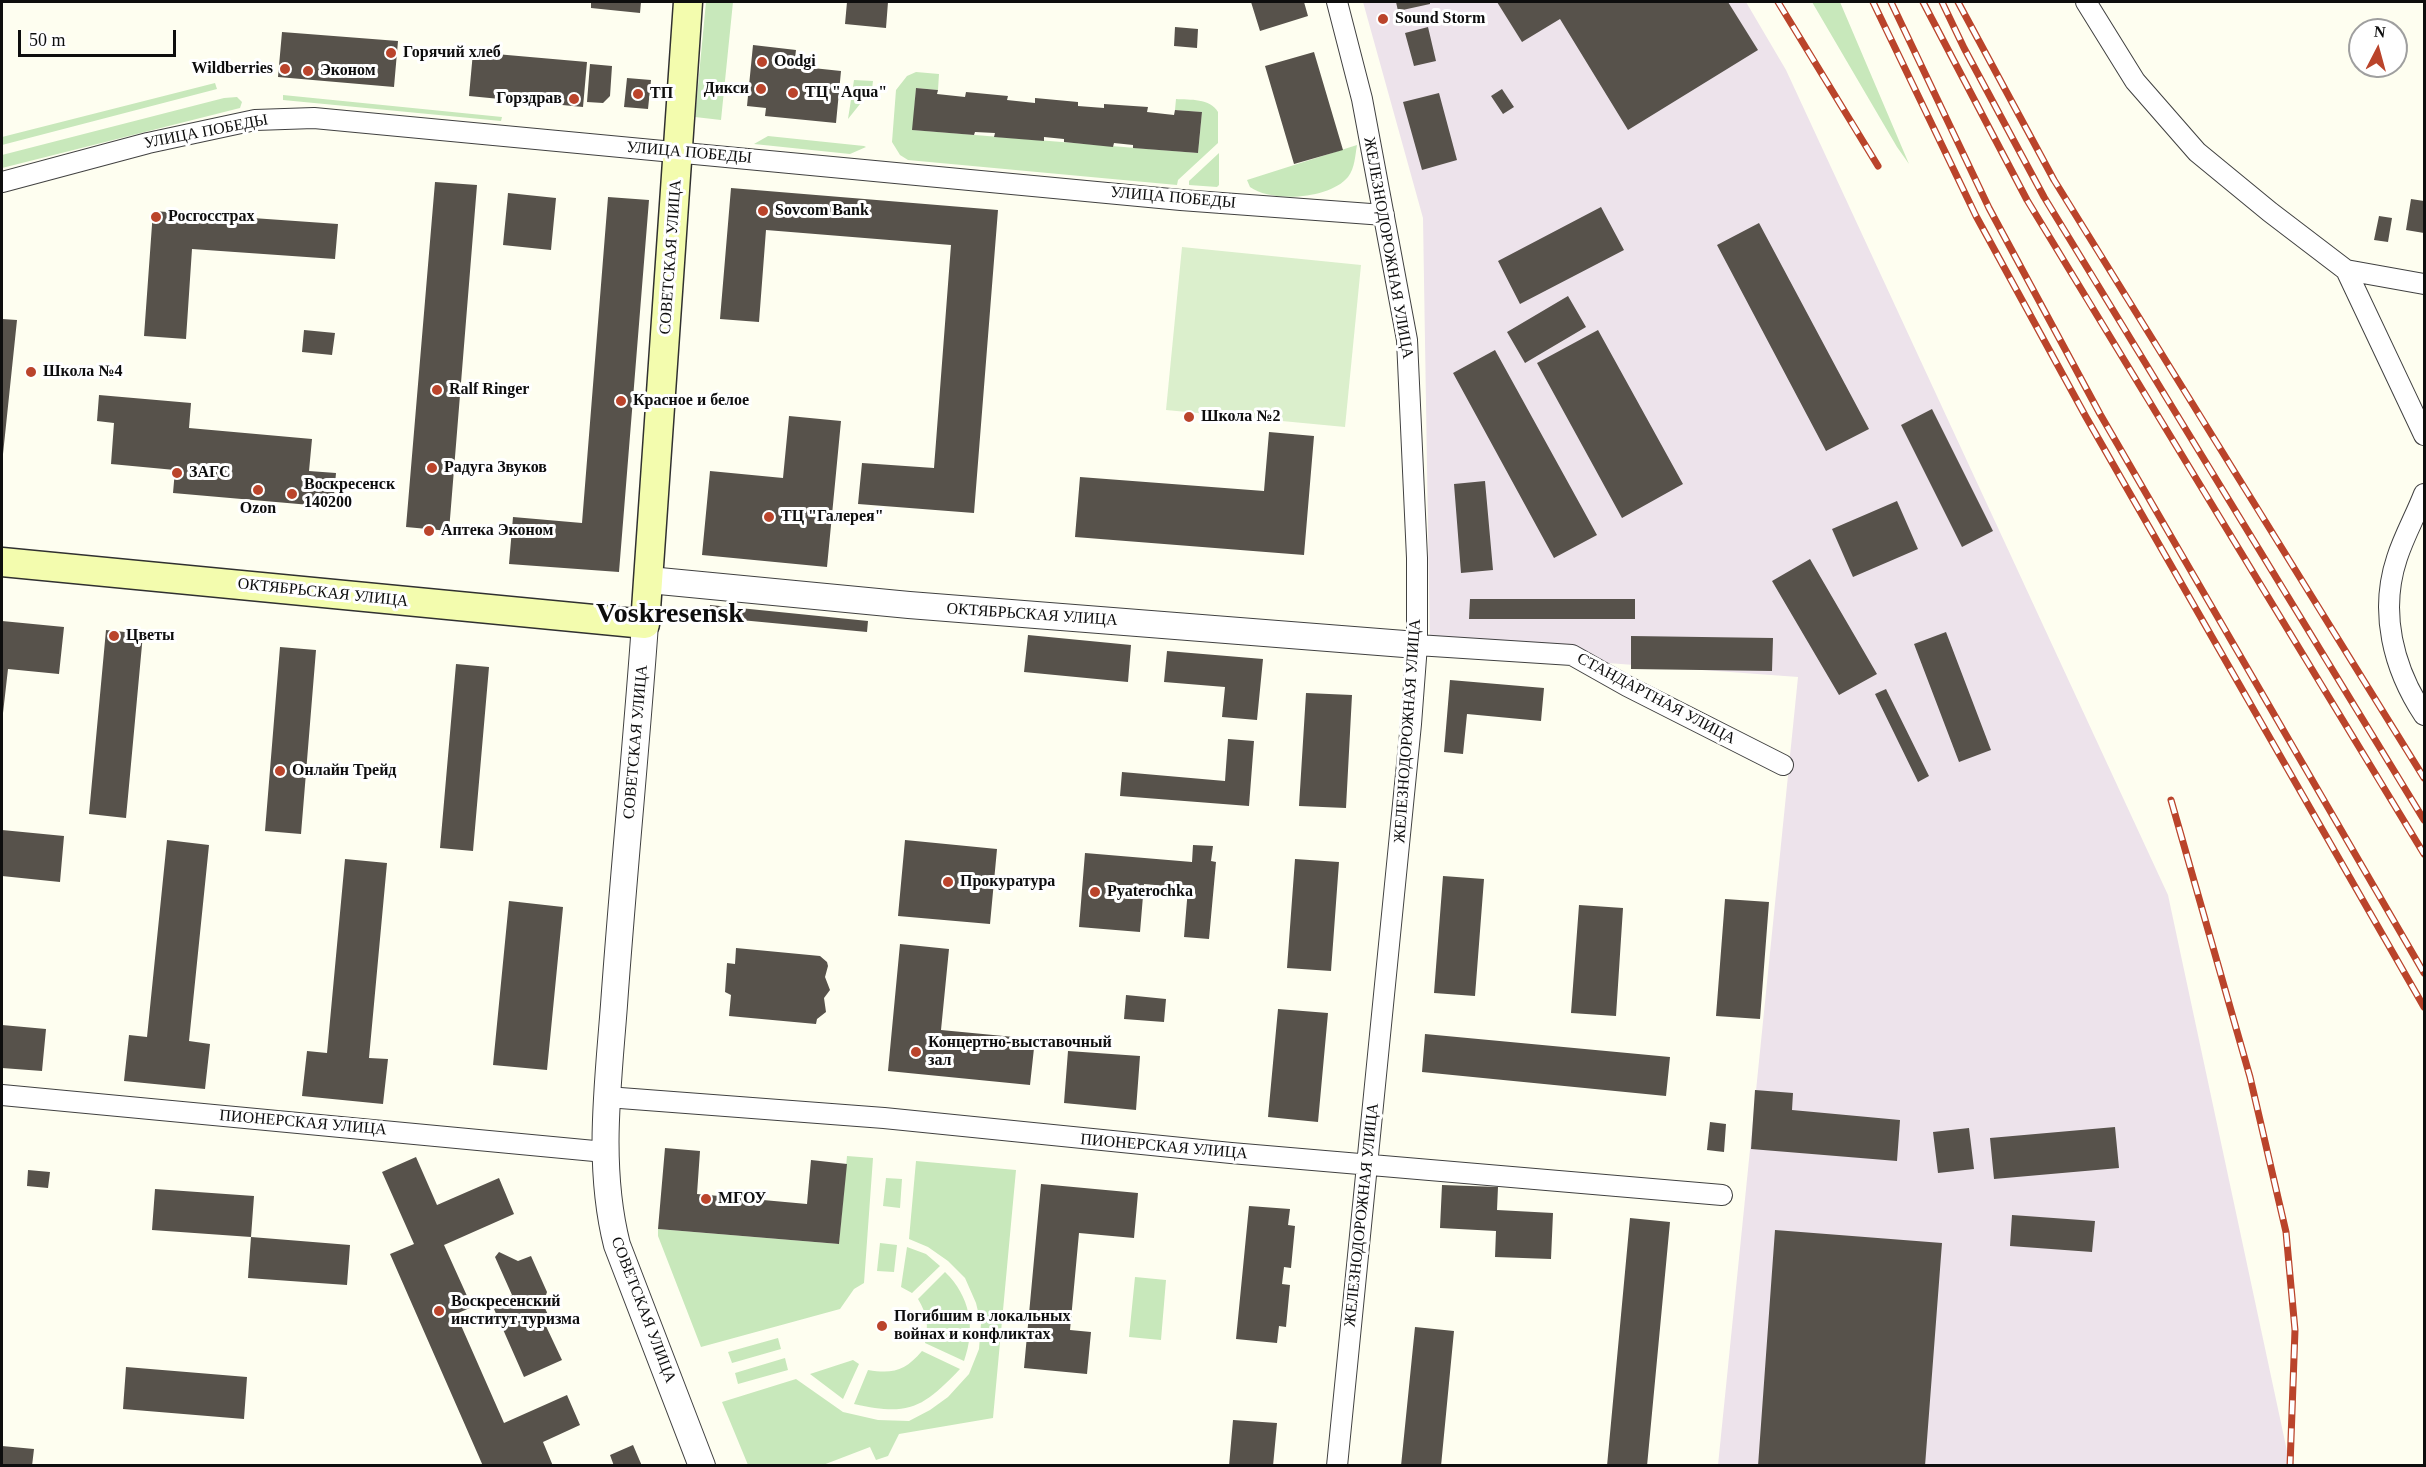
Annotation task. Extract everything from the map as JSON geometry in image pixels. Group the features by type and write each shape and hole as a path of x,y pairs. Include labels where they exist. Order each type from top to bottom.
{"main road":[{"name":"СОВЕТСКАЯ УЛИЦА","path":"645,624 688,2"},
{"name":"ОКТЯБРЬСКАЯ УЛИЦА","path":"2,562 645,624"}],"street":[{"name":"ЖЕЛЕЗНОДОРОЖНАЯ УЛИЦА","path":"1337,2 1362,99 1407,340 1417,558 1417,645 1411,724 1337,1466"},
{"path":"2086,2 2135,81 2197,152 2346,270 2424,284"},
{"name":"УЛИЦА ПОБЕДЫ","path":"2,182 148,143 255,120 314,118 1181,200 1384,215"},
{"path":"2346,270 2424,435"},
{"path":"2424,494 2397,558 2388,603 2393,646 2409,692 2424,715"},
{"name":"ОКТЯБРЬСКАЯ УЛИЦА","path":"649,580 909,605 1417,645"},
{"name":"СОВЕТСКАЯ УЛИЦА","path":"645,624 607,1097 605,1152 608,1202 617,1245 702,1466"},
{"name":"СТАНДАРТНАЯ УЛИЦА","path":"1417,645 1572,655 1627,686 1783,765"},
{"name":"ПИОНЕРСКАЯ УЛИЦА","path":"2,1095 605,1152"},
{"name":"ПИОНЕРСКАЯ УЛИЦА","path":"607,1097 884,1118 1208,1151 1722,1195"}],"shaded area":[{"path":"1363,2 1746,2 1786,70 2168,895 2290,1465 1718,1465 1798,677 1430,650 1423,218"}],"green space":[{"path":"706,2 733,2 721,120 695,117"},
{"path":"1812,2 1840,2 1909,164 1897,147"},
{"path":"916,72 939,74 938,90 916,88 913,130 1198,153 1202,112 1175,110 1176,99 1205,102 1214,107 1218,112 1218,143 1178,180 1177,185 908,160 900,155 892,142 896,90 907,76"},
{"path":"854,80 873,81 872,89 848,119"},
{"path":"215,83 217,89 2,145 2,137"},
{"path":"283,95 502,117 501,121 283,100"},
{"path":"237,97 242,102 240,108 2,168 2,155 224,98"},
{"path":"768,136 866,147 850,154 754,144"},
{"path":"1357,145 1348,177 1328,190 1315,194 1286,197 1260,192 1250,187 1247,180"},
{"path":"1219,153 1219,185 1217,187 1189,185 1189,181"},
{"path":"1182,247 1361,265 1345,427 1166,410"},
{"path":"847,1156 873,1158 864,1283 854,1289 840,1309 701,1347 658,1236 658,1229 839,1244"},
{"path":"916,1161 1016,1170 993,1418 899,1434 888,1456 876,1460 870,1447 823,1465 748,1465 722,1402 796,1379 843,1412 878,1420 909,1421 948,1397 969,1374 979,1349 981,1324 976,1303 965,1278 948,1261 928,1247 909,1239"},
{"path":"886,1178 902,1179 900,1208 883,1206"},
{"path":"880,1243 897,1245 894,1272 877,1271"},
{"path":"907,1247 926,1254 940,1266 912,1293 901,1287"},
{"path":"945,1272 960,1291 968,1313 970,1337 964,1361 925,1343 926,1320 918,1299"},
{"path":"1135,1277 1166,1280 1161,1340 1129,1337"},
{"path":"778,1338 781,1349 732,1363 728,1352"},
{"path":"922,1351 960,1369 935,1393 913,1406 888,1409 854,1404 868,1370 885,1372 898,1370 910,1363"},
{"path":"785,1358 788,1370 738,1384 735,1373"},
{"path":"853,1360 859,1364 843,1399 810,1374"}],"building":[{"path":"591,2 641,2 640,13 591,8"},
{"path":"847,2 888,2 886,28 845,24"},
{"path":"1251,2 1304,2 1308,16 1260,31"},
{"path":"1396,2 1430,2 1430,4 1398,11"},
{"path":"1497,2 1728,2 1758,50 1628,130 1560,19 1522,42"},
{"path":"1175,27 1198,29 1197,48 1174,46"},
{"path":"1428,27 1436,61 1414,66 1405,33"},
{"path":"282,32 398,41 394,87 278,77"},
{"name":"ТЦ \"Aqua\"","path":"753,45 796,50 794,66 841,71 836,123 765,116 766,108 747,106"},
{"path":"473,52 587,62 583,107 469,96"},
{"path":"1314,52 1343,150 1294,164 1265,66"},
{"path":"590,64 612,66 610,96 603,103 587,102"},
{"name":"ТП","path":"627,78 651,80 648,109 624,107"},
{"path":"916,88 938,90 937,94 965,97 966,92 1008,96 1007,100 1035,103 1035,98 1078,102 1078,106 1104,108 1104,104 1148,107 1147,112 1174,115 1175,110 1202,112 1198,153 1133,148 1133,145 1114,143 1113,147 1064,142 1064,139 1044,137 1044,141 994,137 995,133 975,132 974,135 912,130"},
{"path":"1502,89 1514,107 1503,114 1491,96"},
{"path":"1439,93 1457,160 1422,170 1403,102"},
{"path":"435,182 477,185 449,531 406,527"},
{"path":"731,188 998,210 974,513 858,504 862,463 934,468 951,245 766,230 759,322 720,319"},
{"path":"508,193 556,198 551,250 503,245"},
{"path":"608,197 649,200 619,572 509,564 513,517 582,523"},
{"path":"2411,199 2424,201 2424,233 2406,230"},
{"path":"1601,207 1624,250 1520,304 1498,261"},
{"path":"153,211 338,224 335,259 192,249 186,339 144,336"},
{"path":"2379,216 2392,218 2388,242 2374,240"},
{"path":"1759,223 1869,429 1826,451 1717,245"},
{"path":"1568,296 1586,327 1525,363 1507,332"},
{"path":"2,319 17,320 3,454 2,453"},
{"path":"304,330 335,333 332,355 302,352"},
{"path":"1598,330 1683,484 1622,518 1537,363"},
{"path":"1495,350 1597,535 1554,558 1453,373"},
{"path":"99,395 191,403 189,428 312,439 309,471 336,473 333,507 173,493 175,470 111,464 114,423 97,421"},
{"path":"1932,409 1993,531 1962,547 1901,425"},
{"name":"ТЦ \"Галерея\"","path":"789,416 841,421 827,567 702,555 710,471 783,478"},
{"path":"1269,432 1314,436 1304,555 1075,537 1080,477 1264,491"},
{"path":"1485,481 1493,570 1461,573 1454,484"},
{"path":"1897,501 1918,549 1853,577 1832,529"},
{"path":"1810,559 1877,674 1839,695 1772,581"},
{"path":"1470,599 1635,599 1635,619 1469,619"},
{"path":"710,605 868,621 867,632 709,617"},
{"path":"2,621 64,627 59,674 8,669 3,713"},
{"path":"106,630 143,634 126,818 89,814"},
{"path":"1946,632 1991,750 1959,762 1914,644"},
{"path":"1028,635 1131,645 1128,682 1024,672"},
{"path":"1631,636 1773,638 1772,671 1631,669"},
{"path":"280,647 316,650 301,834 265,831"},
{"path":"1167,651 1263,659 1257,720 1222,717 1225,687 1164,682"},
{"path":"456,664 489,667 473,851 440,848"},
{"path":"1450,680 1544,688 1541,721 1467,714 1463,754 1444,752"},
{"path":"1886,689 1929,776 1918,782 1875,694"},
{"path":"1306,693 1352,695 1346,808 1299,806"},
{"path":"1228,739 1254,741 1249,806 1120,796 1122,772 1225,781"},
{"path":"2,830 64,836 60,882 2,876"},
{"path":"167,840 209,845 189,1041 210,1044 205,1089 124,1081 129,1035 147,1037"},
{"name":"Прокуратура","path":"905,840 997,849 990,924 898,916"},
{"path":"1193,845 1213,846 1211,861 1216,862 1209,939 1184,937 1188,888 1144,884 1140,932 1079,927 1085,853 1192,862"},
{"path":"345,859 387,863 369,1058 388,1059 383,1104 302,1096 307,1051 327,1053"},
{"path":"1295,859 1339,862 1331,971 1287,968"},
{"path":"1443,876 1484,879 1475,996 1434,993"},
{"path":"1725,899 1769,902 1760,1019 1716,1016"},
{"path":"509,901 563,907 547,1070 493,1065"},
{"path":"1579,905 1623,908 1616,1016 1571,1013"},
{"path":"900,944 949,949 941,1030 1035,1039 1030,1085 888,1071"},
{"path":"736,948 820,956 828,966 825,977 830,990 824,998 826,1012 817,1019 816,1024 729,1016 731,995 725,992 727,963 735,964"},
{"path":"1126,995 1166,999 1164,1022 1124,1019"},
{"path":"1278,1009 1328,1013 1318,1122 1268,1117"},
{"path":"2,1025 46,1029 42,1071 2,1068"},
{"path":"1425,1034 1670,1057 1666,1096 1422,1072"},
{"path":"1068,1051 1140,1056 1136,1110 1064,1103"},
{"path":"1755,1090 1793,1093 1792,1110 1900,1120 1897,1161 1751,1149"},
{"path":"1710,1122 1726,1124 1724,1152 1707,1150"},
{"path":"2115,1127 2119,1168 1994,1179 1990,1138"},
{"path":"1969,1128 1974,1169 1938,1173 1933,1132"},
{"name":"МГОУ","path":"665,1148 700,1151 697,1194 807,1204 811,1160 847,1164 839,1244 658,1229"},
{"name":"Воскресенский институт туризма","path":"416,1157 437,1205 499,1178 514,1214 444,1245 472,1307 456,1314 504,1423 567,1395 580,1425 543,1442 553,1466 483,1466 390,1254 414,1244 382,1172"},
{"path":"28,1170 50,1172 48,1188 27,1186"},
{"path":"1041,1184 1138,1193 1134,1238 1079,1233 1070,1330 1091,1332 1087,1374 1024,1368"},
{"path":"1442,1185 1498,1187 1497,1210 1553,1213 1551,1259 1495,1257 1496,1231 1440,1228"},
{"path":"155,1189 254,1196 251,1237 152,1230"},
{"path":"1249,1206 1290,1209 1288,1225 1295,1226 1291,1268 1284,1267 1282,1284 1290,1285 1286,1327 1279,1326 1277,1343 1236,1339"},
{"path":"2012,1215 2095,1221 2092,1252 2010,1246"},
{"path":"1630,1218 1670,1222 1647,1466 1607,1466"},
{"path":"1775,1230 1942,1243 1925,1466 1758,1466"},
{"path":"251,1237 350,1245 347,1285 248,1278"},
{"path":"499,1252 518,1261 531,1256 547,1292 543,1304 551,1321 545,1324 562,1360 524,1377 494,1309 505,1304 502,1300 512,1295 495,1257"},
{"path":"1415,1327 1454,1331 1441,1466 1401,1466"},
{"path":"126,1367 247,1377 244,1419 123,1409"},
{"path":"1233,1420 1277,1423 1273,1466 1229,1466"},
{"path":"633,1445 642,1466 614,1466 610,1455"},
{"path":"2,1446 34,1449 32,1466 2,1466"}],"railway":[{"path":"1778,2 1878,166"},
{"path":"1873,2 1976,216 2086,417 2424,1007"},
{"path":"1891,2 1989,208 2100,414 2424,973"},
{"path":"1923,2 2027,200 2424,854"},
{"path":"1942,2 1964,48 2044,197 2424,820"},
{"path":"1958,2 2054,180 2424,778"},
{"path":"2171,800 2250,1077 2286,1232 2295,1330 2290,1466"}],"place":[{"name":"Sound Storm","path":"1383,19"},
{"name":"Горячий хлеб","path":"391,53"},
{"name":"Oodgi","path":"762,62"},
{"name":"Wildberries","path":"285,69"},
{"name":"Эконом","path":"308,71"},
{"name":"Дикси","path":"761,89"},
{"name":"ТЦ \"Aqua\"","path":"793,93"},
{"name":"ТП","path":"638,94"},
{"name":"Горздрав","path":"574,99"},
{"name":"Sovcom Bank","path":"763,211"},
{"name":"Росгосстрах","path":"156,217"},
{"name":"Школа №4","path":"31,372"},
{"name":"Ralf Ringer","path":"437,390"},
{"name":"Красное и белое","path":"621,401"},
{"name":"Школа №2","path":"1189,417"},
{"name":"Радуга Звуков","path":"432,468"},
{"name":"ЗАГС","path":"177,473"},
{"name":"Ozon","path":"258,490"},
{"name":"Воскресенск 140200","path":"292,494"},
{"name":"ТЦ \"Галерея\"","path":"769,517"},
{"name":"Аптека Эконом","path":"429,531"},
{"name":"Цветы","path":"114,636"},
{"name":"Онлайн Трейд","path":"280,771"},
{"name":"Прокуратура","path":"948,882"},
{"name":"Pyaterochka","path":"1095,892"},
{"name":"Концертно-выставочный зал","path":"916,1052"},
{"name":"МГОУ","path":"706,1199"},
{"name":"Воскресенский институт туризма","path":"439,1311"},
{"name":"Погибшим в локальных войнах и конфликтах","path":"882,1326"}],"district":[{"name":"Voskresensk","path":"670,615"}]}
